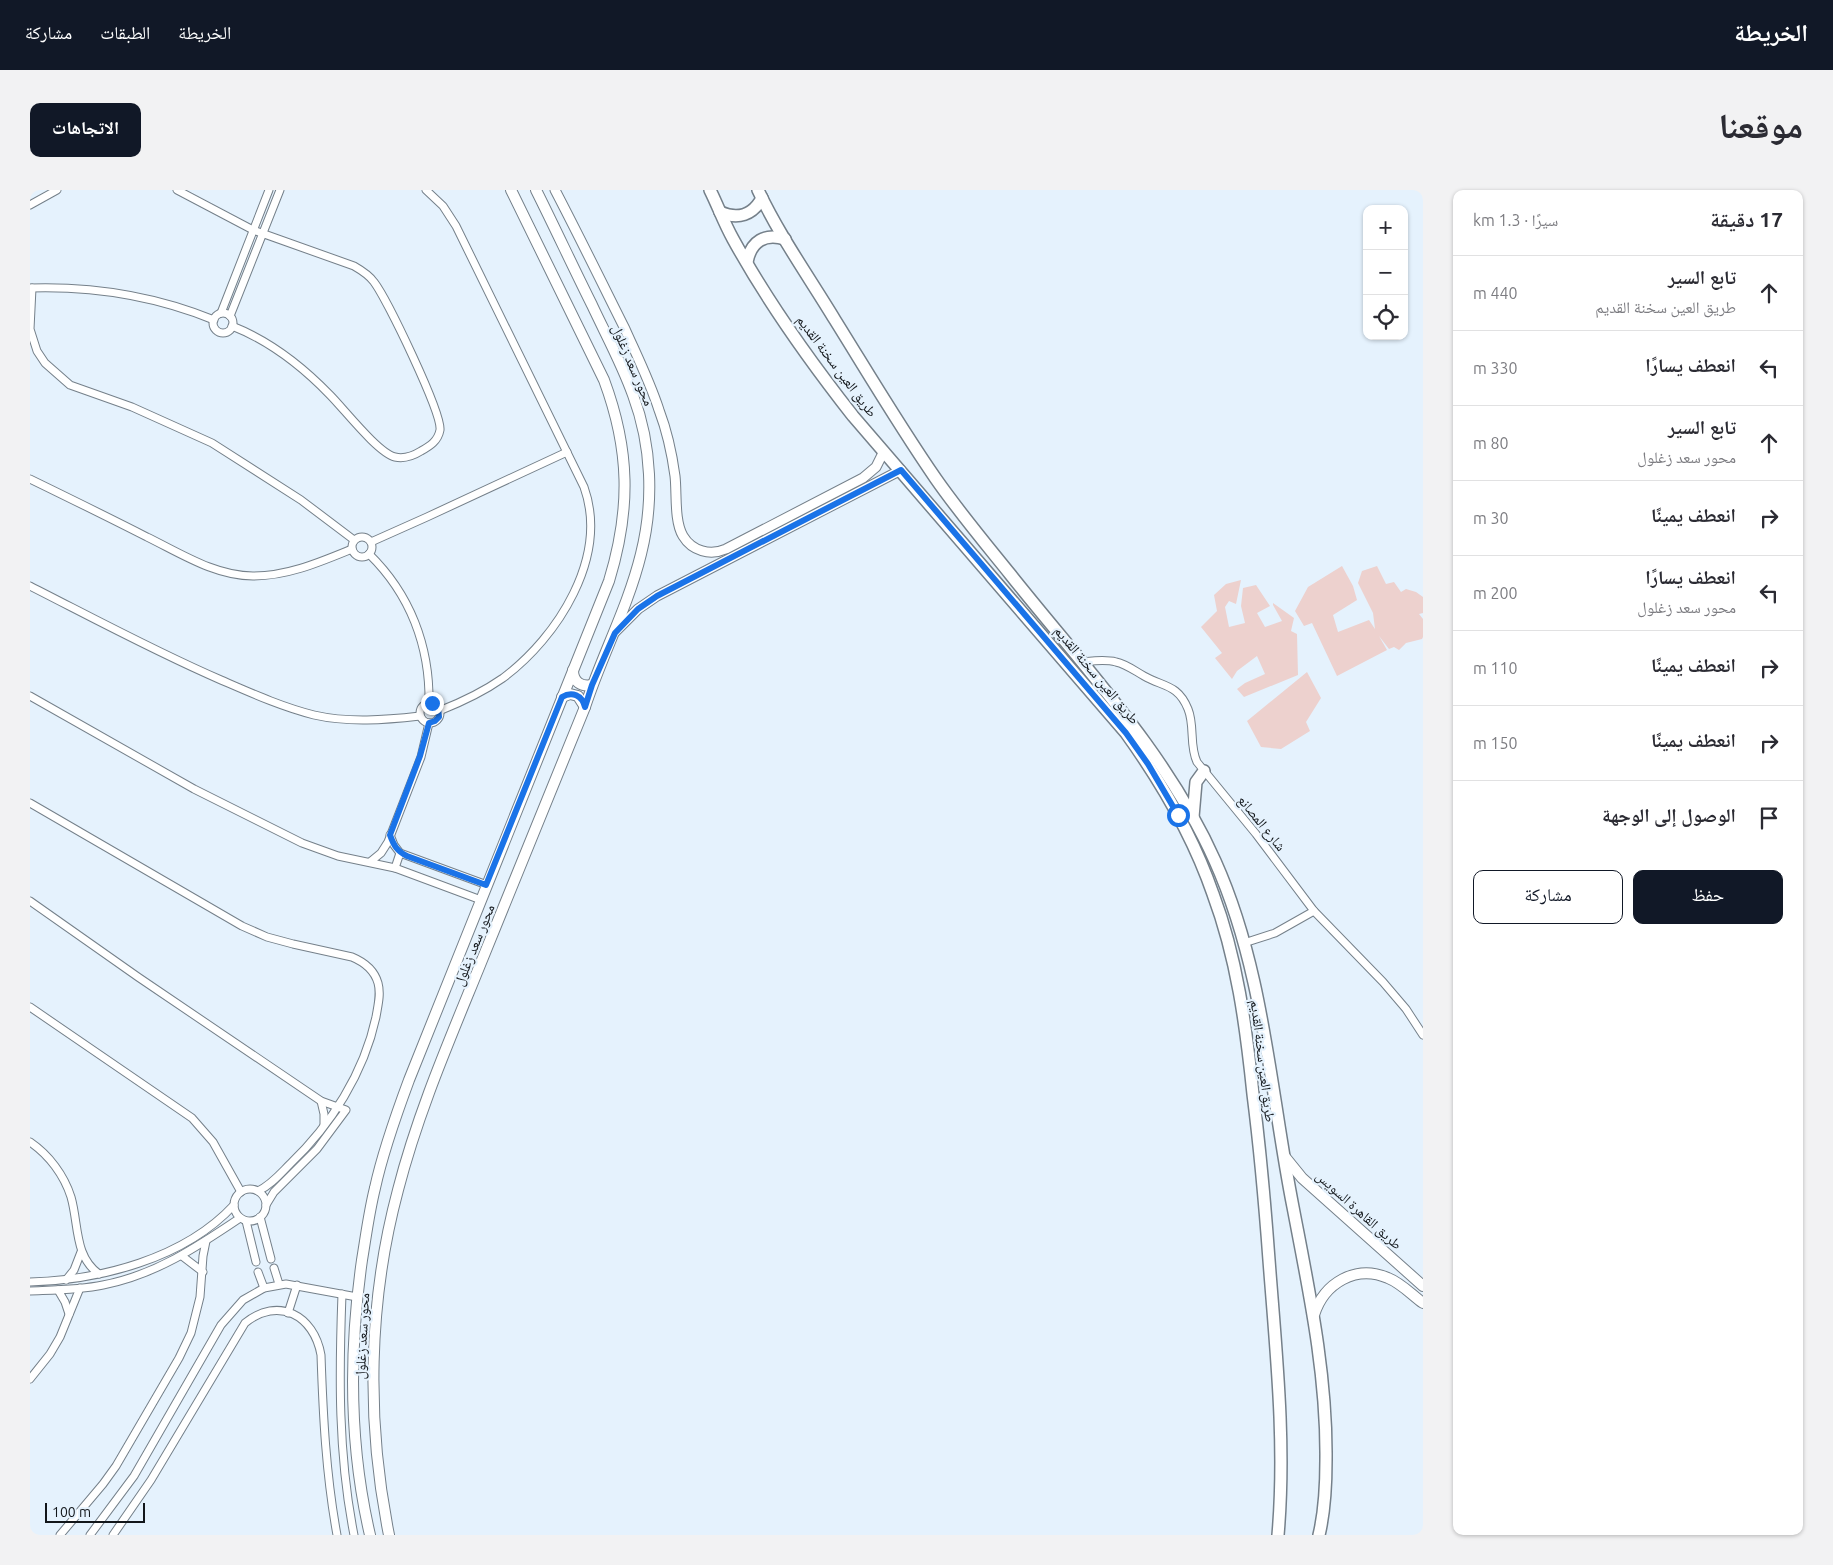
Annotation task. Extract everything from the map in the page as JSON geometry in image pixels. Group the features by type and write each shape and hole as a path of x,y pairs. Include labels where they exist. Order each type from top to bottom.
{"main road":[{"name":"محور سعد زغلول","path":"370,1535 362,1490 353,1410 352,1378 357,1297 374,1190 388,1140 409,1080 609,581 616,556 625,506 624,454 615,412 604,380 511,190"},
{"name":"محور سعد زغلول","path":"389,1535 382,1499 375,1438 373,1360 378,1290 386,1240 398,1190 429,1092 585,707 592,685 615,633 637,568 648,519 650,493 646,443 638,410 623,370 536,190"},
{"name":"طريق العين سخنة القديم","path":"710,190 733,238 764,291 820,375 1126,733 1173,805 1202,865 1232,954 1247,1035 1278,1373 1281,1458 1278,1535"},
{"path":"720,212 728,215 744,215 758,206 760,194"},
{"name":"طريق العين سخنة القديم","path":"760,194 785,239 938,481 968,522 1144,740 1193,817 1216,863 1244,943 1263,1033 1282,1151 1320,1354 1326,1424 1326,1484 1323,1518 1319,1535"},
{"path":"747,262 748,253 753,245 760,240 768,236 777,236 785,239"},
{"path":"573,670 574,677 578,683 585,686 592,685"},
{"path":"562,697 570,694 578,696 584,702 585,707"},
{"path":"1193,817 1196,782 1204,771"},
{"name":"طريق القاهرة السويس","path":"1282,1151 1292,1168 1302,1178 1423,1286"},
{"path":"1314,1315 1319,1301 1333,1285 1346,1278 1360,1274 1374,1274 1388,1278 1400,1285 1423,1304"}],"street":[{"path":"30,205 57,190"},
{"path":"177,190 262,234 354,266 367,274 373,281 423,379 440,423 437,438 432,444 415,454 402,458 390,455 377,445 330,394 294,362 270,345 232,326"},
{"path":"269,190 221,313 214,320 214,326 220,332 226,332 232,326 230,316 280,190"},
{"path":"426,190 443,206 456,226 588,496 591,520 589,550 575,589 559,619 546,635 504,677 471,697 439,711"},
{"path":"555,190 611,300 652,390 671,453 678,523 684,538 692,546 707,552 721,551 863,478 876,467 884,451"},
{"path":"214,320 184,308 130,294 75,288 31,288 30,329 37,351 45,363 70,385 132,407 212,443 301,500 354,540"},
{"path":"221,313 230,316"},
{"path":"371,542 567,452"},
{"path":"615,633 634,612 657,596 901,470"},
{"path":"30,479 198,562 234,574 252,576 274,575 308,566 352,549"},
{"path":"352,549 354,540 361,536 365,537 371,542 372,548 369,554"},
{"path":"352,549 359,556 369,554"},
{"path":"369,554 393,581 406,601 416,622 428,667 429,703"},
{"path":"30,586 168,657 255,695 290,708 343,720 379,720 420,716"},
{"name":"شارع المصانع","path":"1081,662 1103,660 1116,662 1146,678 1169,686 1181,696 1189,711 1194,754 1197,762 1256,834 1314,911 1383,982 1423,1035"},
{"path":"30,696 194,789 293,839 338,856 395,868 481,900"},
{"path":"370,862 381,853 390,835 420,756 429,723 437,719 439,711 436,705 429,703 422,706 420,716 429,723"},
{"path":"30,803 242,926 267,937 352,957 368,966 378,982 380,992 372,1035 360,1064 338,1106 308,1146 278,1176 258,1191"},
{"path":"390,835 394,845 400,852 486,885"},
{"path":"395,868 400,852"},
{"path":"30,901 321,1101 346,1110 337,1124 306,1161 274,1192 266,1205 264,1213 260,1217 254,1220 243,1219 182,1256 124,1280 80,1288 30,1291"},
{"path":"1244,943 1275,932 1314,911"},
{"path":"30,1007 192,1118 213,1142 241,1192"},
{"path":"321,1101 324,1126"},
{"path":"30,1142 49,1159 67,1186 73,1207 81,1252 90,1267 99,1274"},
{"path":"256,1262 243,1219 237,1214 234,1205 236,1197 241,1192 250,1189 258,1191 264,1197 266,1205"},
{"path":"30,1282 66,1280 99,1274 156,1256 197,1234 218,1220 234,1205"},
{"path":"260,1217 271,1259"},
{"path":"60,1535 116,1466 179,1358 195,1321 200,1297 206,1241"},
{"path":"66,1280 74,1270 81,1252"},
{"path":"156,1256 160,1266"},
{"path":"182,1256 203,1272"},
{"path":"274,1268 279,1284"},
{"path":"258,1272 264,1288"},
{"path":"90,1535 140,1468 226,1318 243,1300 264,1288 279,1284 297,1285 357,1297"},
{"path":"288,1313 297,1285"},
{"path":"30,1379 64,1331 80,1288"},
{"path":"58,1290 69,1314"},
{"path":"342,1294 339,1352 340,1422 344,1472 354,1535"},
{"path":"114,1535 151,1480 245,1323 254,1316 274,1310 288,1313 304,1320 320,1345 322,1355 325,1450 337,1535"}],"shaded area":[{"path":"1342,566 1353,586 1357,600 1333,615 1338,632 1369,620 1375,629 1373,613 1358,583 1362,571 1377,566 1386,584 1394,582 1401,592 1406,589 1416,592 1423,597 1423,613 1419,614 1423,619 1423,637 1422,639 1406,643 1399,650 1394,647 1389,649 1379,636 1387,650 1337,676 1312,623 1304,626 1295,611 1308,587"},
{"path":"1241,580 1236,604 1229,601 1225,607 1229,627 1245,623 1241,606 1243,588 1256,585 1270,606 1257,613 1265,627 1282,621 1273,603 1294,618 1291,631 1297,634 1298,675 1244,697 1237,689 1245,683 1265,674 1257,656 1237,671 1232,679 1215,658 1222,653 1201,627 1217,611 1214,595 1226,584"},
{"path":"1307,672 1321,698 1306,722 1310,731 1281,749 1261,747 1247,721"}],"route":[{"path":"432,703 438,708 439,717 429,723 426,741 390,835 392,842 398,851 407,856 486,885 562,697 574,694 584,702 585,707 592,685 615,633 630,616 657,596 901,470 1126,733 1148,764 1178,815"}]}
